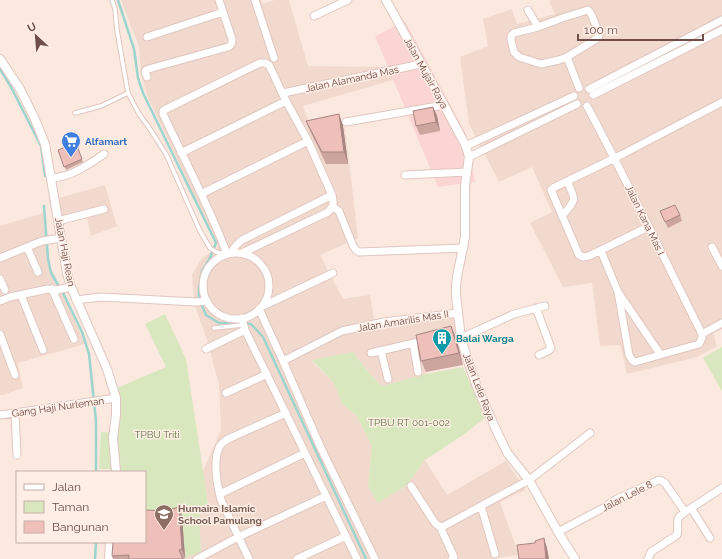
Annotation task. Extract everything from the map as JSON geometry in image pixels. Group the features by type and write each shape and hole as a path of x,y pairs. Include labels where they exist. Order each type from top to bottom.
{"street":[{"path":"148,77 145,72 146,70 231,45 232,39 219,0"},
{"path":"255,0 274,58"},
{"path":"314,16 348,0"},
{"name":"Jalan Mujair Raya","path":"386,0 466,146"},
{"path":"528,10 538,27"},
{"path":"588,10 599,36 567,57 541,64 519,57 514,52 511,40 511,36 514,33 538,27 565,16 588,10"},
{"path":"147,37 223,12"},
{"path":"591,92 722,20"},
{"path":"591,92 722,30"},
{"path":"567,57 580,88"},
{"name":"Jalan Haji Rean","path":"0,59 20,89 46,144 66,273 61,289 76,300 107,369 116,398 116,415 113,438 116,471"},
{"path":"229,254 221,240 163,114 163,111 260,63 265,63 269,65 308,142 332,195 334,203 333,207 328,212 242,253 229,254 215,261 209,267 205,275 203,283 204,292 207,301 218,313 243,324 357,559"},
{"name":"Jalan Alamanda Mas","path":"283,93 421,64"},
{"path":"466,146 574,96 575,92 580,88 583,87 591,92"},
{"path":"469,157 577,104 587,106 592,101 591,92"},
{"path":"574,96 577,104"},
{"path":"181,153 286,101"},
{"path":"648,227 589,256 583,257 579,255 551,190 722,102"},
{"path":"346,122 444,105"},
{"name":"Jalan Kana Mas I","path":"587,106 702,334"},
{"path":"201,194 308,142"},
{"name":"Jalan Lele Raya","path":"466,146 469,157 465,186 465,237 456,282 459,334 472,373 508,454 529,480 575,559"},
{"path":"52,178 57,178 76,171 104,154"},
{"path":"406,175 467,172"},
{"path":"562,216 574,202 574,194 567,181"},
{"path":"229,254 242,240 332,195"},
{"path":"333,207 339,211 353,246 360,252 464,248"},
{"path":"58,221 104,209"},
{"path":"0,258 42,241 61,238"},
{"path":"27,247 38,272"},
{"path":"712,247 721,262"},
{"path":"601,250 618,292 660,354"},
{"path":"206,349 243,324 254,314 266,299 269,291 267,274 263,267 257,260 242,253"},
{"path":"260,308 333,273"},
{"path":"0,278 5,290"},
{"path":"0,301 10,297 48,289 61,289 74,339"},
{"path":"618,292 629,355 635,362 698,344 702,338 702,334 722,323"},
{"path":"21,295 43,350"},
{"path":"76,300 101,297 196,302 207,301"},
{"path":"459,334 514,314 545,306"},
{"path":"260,308 320,446 375,559"},
{"path":"536,308 551,348 550,350 539,355"},
{"name":"Jalan Amarilis Mas II","path":"283,361 342,331 384,322 458,313"},
{"path":"0,334 15,375"},
{"path":"371,353 434,338"},
{"path":"413,343 418,372"},
{"path":"381,351 388,379"},
{"path":"226,393 267,374"},
{"name":"Gang Haji Nurleman","path":"0,415 116,398"},
{"path":"15,413 17,455"},
{"path":"249,559 220,500 216,473 218,448 228,439 286,414"},
{"path":"442,528 529,480 590,433"},
{"path":"220,496 222,493 305,453"},
{"name":"Jalan Lele 8","path":"558,532 605,508 617,499 659,480 665,483 685,512"},
{"path":"411,486 433,520 442,528 454,557 452,559"},
{"path":"648,559 651,552 676,534 678,531 679,517 722,488"},
{"path":"197,559 238,537 326,496"},
{"path":"481,506 495,554"},
{"path":"691,508 710,538"},
{"path":"297,559 346,536"},
{"path":"110,543 110,559"}],"lane":[{"path":"112,0 115,9 117,30 128,93 139,114 166,154 200,231 210,248 216,252 229,254"},
{"path":"75,113 101,106 128,93"},
{"path":"214,328 243,324"}],"shaded area":[{"path":"121,0 261,0 263,4 274,0 289,0 308,66 383,67 411,58 417,73 303,106 314,136 345,127 358,238 320,255 343,299 370,295 376,330 452,314 458,340 421,348 426,374 382,386 369,373 353,352 312,361 334,383 342,404 356,415 372,446 368,486 378,503 407,485 425,460 447,495 506,461 526,490 500,502 519,555 489,559 182,559 201,552 198,516 201,512 209,510 203,471 221,430 219,385 207,340 194,303 192,275 202,258 218,247 147,95 141,73 139,47"},
{"path":"722,0 722,329 713,333 717,346 697,357 627,374 620,345 600,346 592,283 563,287 530,223 552,212 532,167 499,182 469,124 460,57 488,46 483,19 512,9 517,24 555,14 549,1"},
{"path":"405,21 466,134 475,182 438,187 375,36"},
{"path":"105,185 117,226 91,236 87,218 62,223 59,198"},
{"path":"43,213 50,267 85,344 18,363 23,388 0,395 0,226"}],"green space":[{"name":"TPBU Triti","path":"165,314 186,359 209,510 201,512 199,516 201,552 185,558 146,520 146,471 99,469 101,432 117,433 117,388 166,367 145,324"},
{"path":"722,347 722,391 703,358"},
{"name":"TPBU RT 001-002","path":"353,352 369,373 382,386 426,374 463,367 485,418 463,435 425,460 407,485 378,503 368,486 372,446 356,415 342,404 334,383 312,360"}],"building":[{"path":"433,107 436,122 416,126 413,111"},
{"path":"339,114 344,152 322,152 306,121"},
{"name":"Alfamart","path":"76,143 82,159 64,167 58,150"},
{"path":"675,205 680,215 665,222 660,211"},
{"path":"451,326 459,353 421,361 416,335"},
{"name":"Humaira Islamic School Pamulang","path":"179,507 182,549 179,550 183,559 129,559 129,555 112,556 113,543 146,543 146,510 165,511"},
{"path":"544,538 546,559 519,559 517,545 535,543 535,541"}],"waterway":[{"path":"118,0 134,49 138,78 143,93 216,243 209,260 202,271 199,287 199,299 206,315 219,323 251,324 263,337 366,559"},
{"path":"0,69 11,87 41,146 45,176"},
{"path":"44,206 48,259 51,273 64,295 82,332 89,354 96,421 96,471"},
{"path":"95,559 96,543"}],"place":[{"name":"Alfamart","path":"71,158"},
{"name":"Balai Warga","path":"442,355"},
{"name":"Humaira Islamic School Pamulang","path":"164,531"}]}
